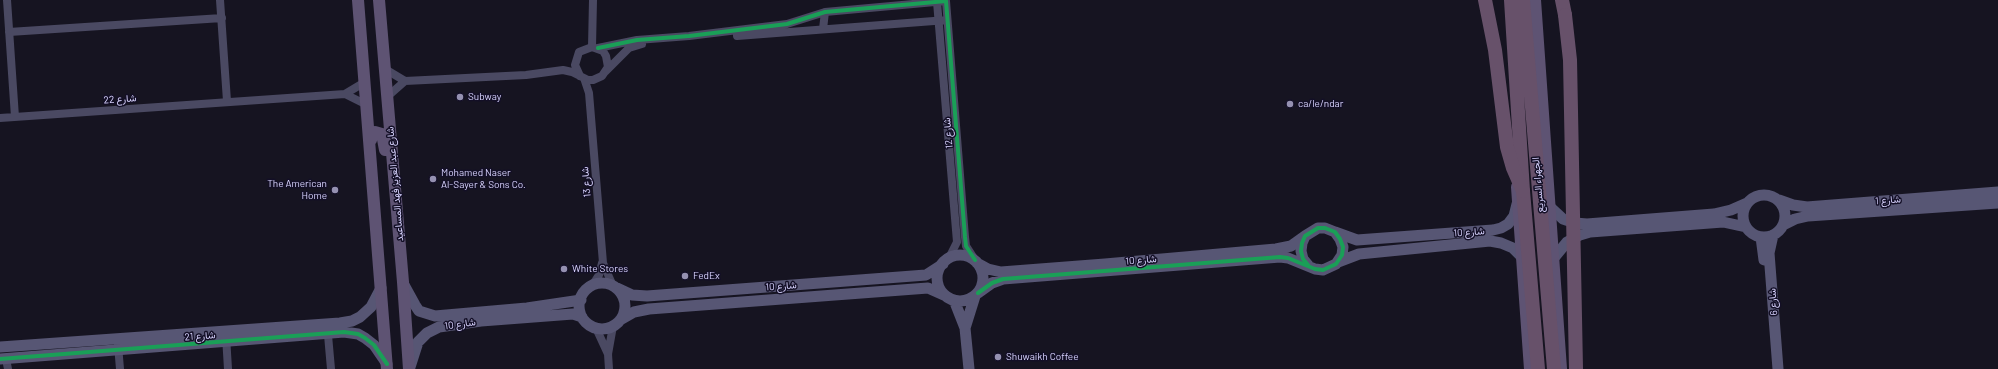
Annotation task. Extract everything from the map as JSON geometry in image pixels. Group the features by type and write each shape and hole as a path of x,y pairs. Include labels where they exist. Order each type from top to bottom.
{"highway":[{"path":"1485,0 1495,50 1507,147 1513,168 1523,191"},
{"name":"الجهراء السريع","path":"1511,0 1523,191 1538,369"},
{"name":"الجهراء السريع","path":"1523,0 1554,369"},
{"path":"1562,0 1570,60 1576,369"}],"main road":[{"name":"شارع عبد العزيز فهد المساعيد","path":"358,0 387,367"},
{"name":"شارع عبد العزيز فهد المساعيد","path":"379,0 386,69 409,369"},
{"name":"الجهراء السريع","path":"1505,0 1517,204 1530,369"},
{"name":"الجهراء السريع","path":"1535,0 1561,369"},
{"path":"370,140 375,132 382,134 384,139 390,213 398,229"}],"street":[{"path":"7,0 15,117"},
{"path":"220,0 227,101"},
{"path":"593,0 595,48"},
{"name":"شارع 12","path":"946,261 957,242 943,20 946,1 937,2 943,20 966,246 976,262"},
{"path":"563,70 575,60 583,49 637,40 689,36 787,24 825,12 937,2"},
{"path":"823,29 825,12"},
{"path":"9,32 222,18"},
{"path":"589,99 594,86 620,55 637,44 943,20"},
{"path":"386,69 405,81 526,75 563,70 593,80 604,74 608,67 606,56 595,48"},
{"path":"575,60 576,69 582,77"},
{"name":"شارع 13","path":"582,77 589,99 603,263 615,287"},
{"path":"388,96 405,81"},
{"name":"شارع 22","path":"0,118 227,101 345,94 365,82"},
{"name":"شارع 22","path":"345,94 367,105"},
{"name":"شارع 1","path":"1779,200 1792,205 1807,207 1998,192"},
{"path":"1550,207 1563,219 1575,223 1587,224 1714,214 1731,210 1748,203 1759,195 1773,196 1779,200 1785,212 1783,225 1773,235 1761,237 1751,232 1746,227 1744,219 1744,211 1748,203"},
{"name":"شارع 1","path":"1783,225 1795,219 1808,216 1998,203"},
{"name":"شارع 10","path":"1335,232 1357,240 1493,230 1508,224 1514,216 1517,204"},
{"path":"1553,259 1567,242 1580,235 1590,232 1723,222 1746,227"},
{"path":"1318,228 1325,228 1335,232 1340,239 1342,247 1342,255 1338,262 1330,268 1322,270 1308,265 1303,259 1301,251 1305,236 1318,228"},
{"name":"شارع 6","path":"1773,235 1769,253 1778,369"},
{"name":"شارع 10","path":"977,294 992,283 1003,279 1276,249 1291,246 1305,236"},
{"name":"شارع 6","path":"1761,237 1772,369"},
{"name":"شارع 10","path":"1338,262 1359,254 1490,241 1501,243 1513,248 1521,256"},
{"path":"965,328 983,281 981,268 976,262 962,256 946,261 939,270 938,284 950,298 965,328 969,369"},
{"name":"شارع 10","path":"976,262 988,269 1001,272 1106,268 1280,257 1288,258 1308,265"},
{"name":"شارع 10","path":"615,287 632,295 647,296 926,275 946,261"},
{"name":"شارع 13","path":"592,286 599,275 603,263"},
{"name":"شارع 10","path":"403,282 419,310 435,316 527,308 581,300"},
{"path":"600,283 615,287 622,295 625,304 624,313 616,323 605,329 596,328 588,324 582,317 580,308 581,300 585,292 592,286 600,283"},
{"name":"شارع 21","path":"5,362 119,350 352,321 360,317 371,306 381,288"},
{"name":"شارع 10","path":"616,323 634,312 649,309 928,288 950,298"},
{"path":"950,298 969,300 977,294"},
{"name":"شارع 10","path":"409,369 418,342 427,333 439,327 481,321 573,314 582,317"},
{"path":"609,369 608,354 616,323"},
{"path":"596,328 608,354"},
{"name":"شارع 21","path":"0,347 118,338 328,335 344,332 358,334 374,345 387,367"},
{"path":"328,335 331,369"},
{"path":"226,336 228,369"},
{"path":"118,338 120,369"}],"cycle path":[{"path":"598,48 637,40 689,36 787,24 825,12 946,1 966,246 975,260"},
{"path":"978,293 992,283 1003,279 1280,257 1288,258 1315,269 1323,270 1336,264 1342,255 1343,247 1335,232 1325,228 1318,228 1305,236 1301,251 1303,259 1308,265"},
{"path":"0,359 344,332 358,334 365,338 374,345 387,364"}],"place":[{"name":"Subway","path":"460,97"},
{"name":"ca/le/ndar","path":"1290,104"},
{"name":"Mohamed Naser Al-Sayer & Sons Co.","path":"433,179"},
{"name":"The American Home","path":"335,190"},
{"name":"White Stores","path":"564,269"},
{"name":"FedEx","path":"685,276"},
{"name":"Shuwaikh Coffee","path":"998,357"}]}
